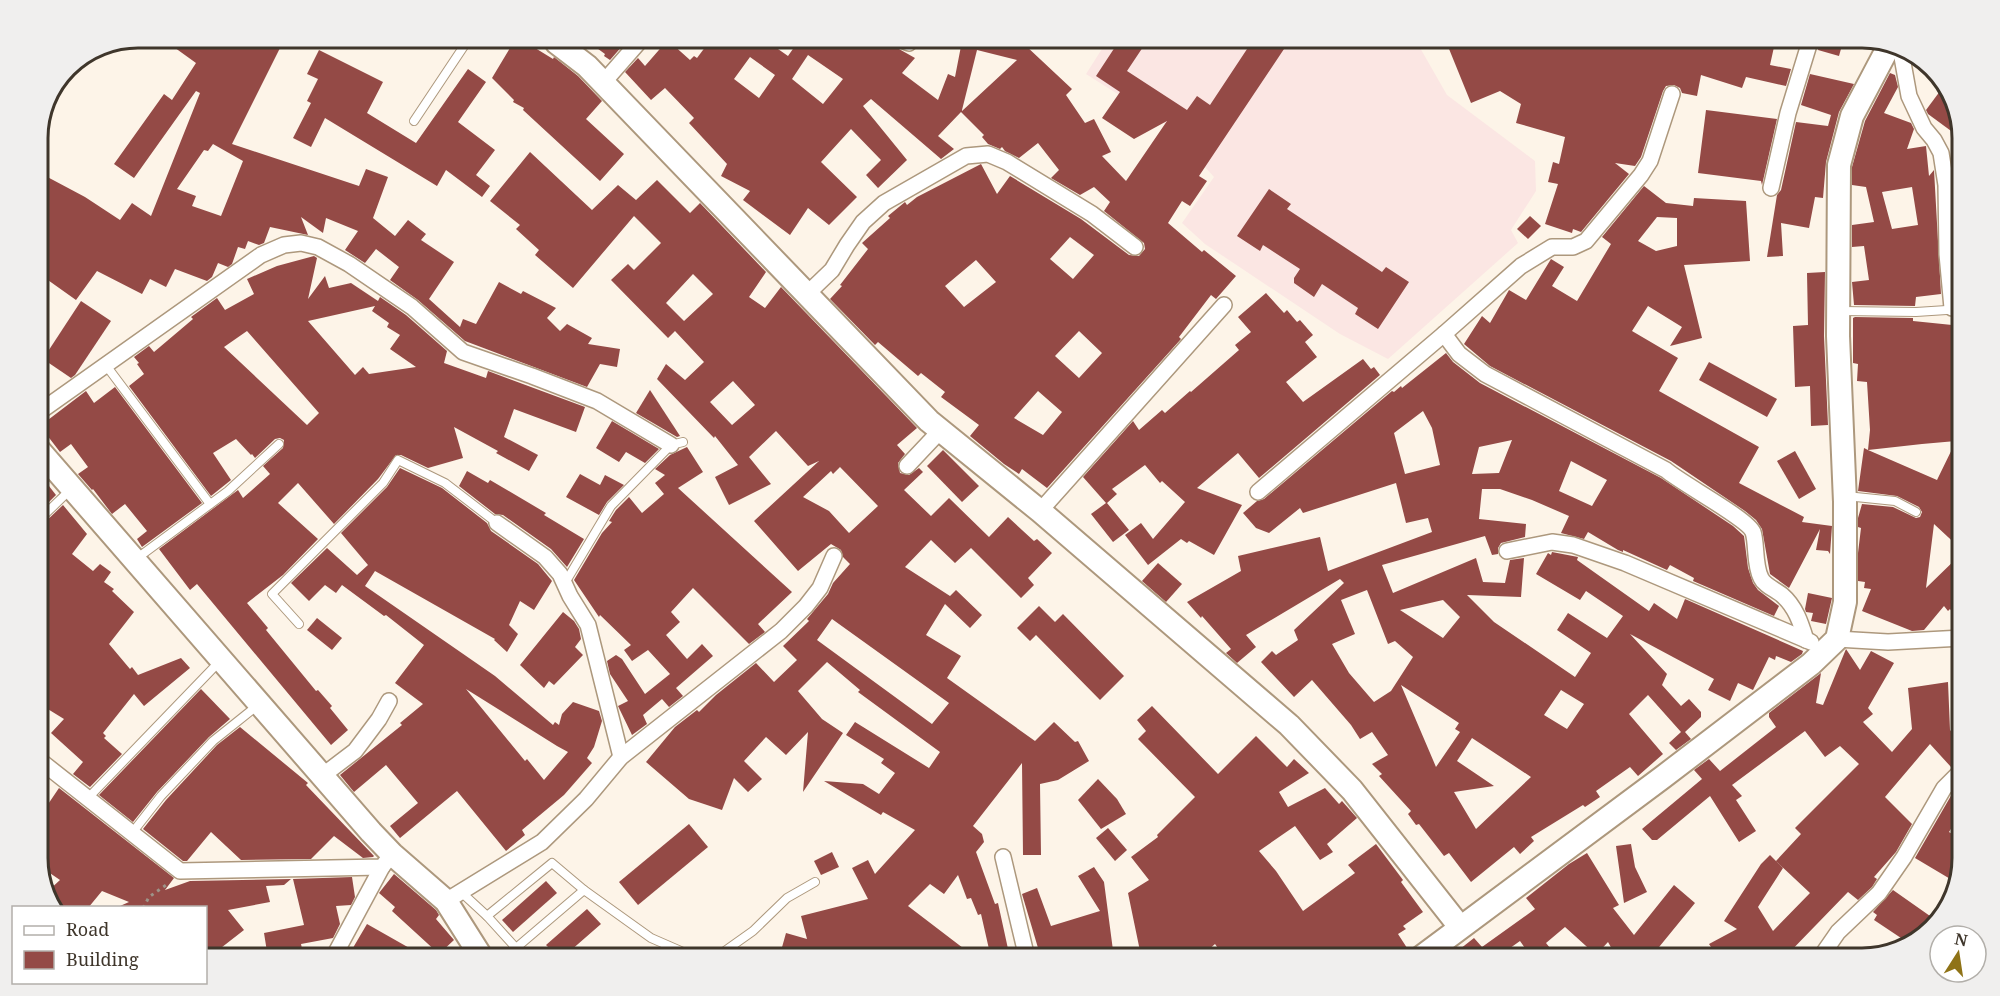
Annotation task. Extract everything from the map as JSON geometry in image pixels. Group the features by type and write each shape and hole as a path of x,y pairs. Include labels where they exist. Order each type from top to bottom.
{"street":[{"path":"564,48 587,66 940,430 1040,511 1289,725 1329,764 1460,927"},
{"path":"603,83 634,48"},
{"path":"1771,188 1788,113 1808,48"},
{"path":"1433,948 1664,777 1810,664 1845,603 1845,496 1839,311 1839,165 1852,116 1886,51"},
{"path":"1902,57 1909,96 1921,122 1941,153 1946,185 1947,254 1952,281"},
{"path":"1258,492 1521,266 1552,248 1573,247 1586,241 1650,161 1671,94"},
{"path":"807,294 832,270 863,222 884,203 966,156 988,154 1007,162 1092,214 1136,247"},
{"path":"48,406 261,255 284,245 301,243 318,247 349,264 412,307 464,352 597,402 677,443"},
{"path":"1040,511 1224,304"},
{"path":"1444,334 1459,354 1485,374 1666,470 1680,482 1744,520 1753,531 1754,549 1761,579 1784,597 1823,642"},
{"path":"907,466 940,430"},
{"path":"48,460 322,776 387,860 454,896 477,948"},
{"path":"497,523 545,557 560,574 588,625 621,757"},
{"path":"1507,551 1552,542 1573,545 1625,563 1823,642 1952,639"},
{"path":"454,896 542,842 586,800 621,757 781,631 820,588 834,556"},
{"path":"322,776 356,751 389,701"},
{"path":"48,767 180,871 387,860"},
{"path":"1827,948 1838,932 1879,893 1904,857 1944,788 1952,780"},
{"path":"1003,857 1025,948"},
{"path":"339,948 387,860"}],"lane":[{"path":"414,121 463,48"},
{"path":"1839,311 1916,312 1952,308"},
{"path":"105,364 210,504"},
{"path":"564,584 611,506 677,443"},
{"path":"135,560 228,491 279,444"},
{"path":"299,624 272,594 383,483 398,460 445,483 497,523"},
{"path":"48,511 72,488"},
{"path":"1845,496 1895,501 1916,513"},
{"path":"88,798 221,660"},
{"path":"132,833 161,796 213,741 260,704"},
{"path":"487,915 552,863 584,890 651,938 674,948"},
{"path":"729,948 753,931 787,898 815,882"},
{"path":"454,896 487,915 516,948 584,890"}],"path":[{"path":"144,906 149,897 173,880 180,871"}],"shaded area":[{"path":"1103,48 1420,48 1447,95 1535,161 1536,191 1511,230 1518,243 1388,359 1340,334 1205,244 1182,223 1214,177 1168,126 1086,74"}],"building":[{"path":"175,48 280,48 232,144 359,186 366,169 388,177 373,218 395,236 408,220 426,234 421,240 454,262 429,299 460,327 463,319 476,324 499,282 556,308 547,318 560,331 567,324 592,338 588,344 620,349 617,367 600,364 587,387 465,341 418,300 390,280 399,267 376,249 365,263 345,250 358,231 326,218 323,233 301,217 308,235 270,227 264,243 259,245 248,241 245,249 238,247 232,264 228,267 218,263 212,277 207,281 175,269 166,287 150,279 142,294 97,271 76,300 48,280 48,177 85,197 120,220 132,203 151,216 200,93 196,91 134,178 114,164 164,94 172,100 196,63","holes":["213,144 243,161 221,216 192,206 196,196 177,189 204,150 208,151"]},
{"path":"510,48 535,48 553,59 554,57 578,76 602,101 586,119 624,154 600,181 523,110 524,108 513,102 514,100 492,78"},
{"path":"597,48 620,48 610,60 604,56 605,54"},
{"path":"661,48 677,48 690,60 694,56 697,58 704,48 777,48 788,56 794,48 898,48 915,58 902,73 938,100 948,74 955,77 961,48 1028,48 1072,89 1066,95 1085,123 1094,119 1111,152 1102,156 1126,181 1167,121 1134,139 1102,118 1120,92 1096,76 1114,48 1142,48 1127,71 1187,110 1197,96 1210,105 1248,48 1285,48 1199,176 1207,181 1190,206 1182,201 1168,223 1202,252 1204,250 1236,276 1216,299 1211,295 1179,337 1181,339 1047,488 1022,469 1019,474 1004,464 970,436 979,425 941,397 945,392 921,373 918,376 878,342 875,345 830,299 868,249 862,243 890,218 888,216 905,202 907,205 917,197 981,164 997,194 1010,176 1081,219 1129,255 1139,256 1145,249 1144,243 1104,211 1110,202 1094,187 1080,195 1051,178 1059,170 1038,143 1019,158 1002,147 1000,149 988,144 982,137 984,135 961,112 938,136 954,149 941,159 871,99 863,106 907,160 878,188 866,175 881,160 851,129 821,162 857,197 829,225 808,208 790,235 743,200 750,191 721,176 727,164 689,123 694,118 665,88 651,100 625,72 638,58 645,66","holes":["977,50 1017,60 962,111","808,55 843,79 823,104 792,79","750,57 775,75 759,98 734,79","1070,237 1094,255 1073,279 1050,259","976,260 996,282 964,307 945,286","1079,331 1102,353 1079,378 1055,356","1038,391 1062,412 1043,435 1014,418"]},
{"path":"1449,48 1774,48 1770,65 1791,69 1786,86 1746,77 1742,88 1701,75 1697,96 1682,93 1680,88 1674,85 1666,86 1641,157 1635,166 1615,163 1629,174 1581,232 1573,229 1572,233 1545,224 1558,184 1548,182 1553,162 1559,164 1565,137 1516,123 1521,104 1500,91 1471,103"},
{"path":"1818,48 1841,48 1839,56 1818,50"},
{"path":"319,50 383,82 367,113 416,143 468,69 486,82 458,122 495,150 476,175 490,186 482,197 446,170 437,186 325,118 311,147 293,138 311,103 307,101 318,79 307,74"},
{"path":"1890,73 1895,75 1898,87 1884,113 1911,123 1914,129 1907,149 1926,146 1929,176 1934,170 1941,294 1916,297 1915,306 1854,305 1852,282 1869,280 1864,246 1852,247 1852,225 1874,222 1866,187 1852,185 1852,167 1865,121","holes":["1912,187 1918,225 1892,229 1882,192"]},
{"path":"1810,74 1854,84 1839,112 1826,162 1823,198 1815,197 1809,228 1781,223 1783,256 1767,257 1777,195 1781,190 1796,122 1828,126 1831,115 1801,105"},
{"path":"1939,92 1947,109 1952,132 1928,114 1926,110"},
{"path":"1706,110 1777,119 1762,185 1761,181 1698,173"},
{"path":"530,152 592,210 618,185 636,200 657,180 690,213 700,203 766,272 749,297 765,308 781,287 917,428 897,445 905,454 898,463 900,473 909,475 919,468 923,472 904,490 931,516 949,498 989,537 1008,517 1034,541 1037,539 1052,553 1028,578 1034,585 1021,598 971,548 955,563 931,540 905,567 950,596 956,590 982,615 970,628 945,604 926,635 961,656 947,678 1035,741 1054,722 1075,742 1078,741 1089,761 1058,780 1040,784 1041,855 1023,855 1022,763 973,826 982,834 984,842 976,852 995,904 998,903 1008,948 989,948 981,914 978,915 971,898 967,899 958,875 944,894 930,884 908,906 963,948 782,948 786,933 807,939 801,916 868,899 852,868 868,860 875,874 915,830 883,812 881,815 824,781 863,784 879,794 895,773 881,763 884,759 846,735 855,722 929,768 940,752 858,692 860,690 827,662 798,691 822,719 843,733 803,792 808,732 786,755 766,737 744,761 762,779 748,792 734,778 722,810 689,799 646,762 675,727 697,710 699,712 716,695 756,663 774,682 797,660 783,646 809,621 807,619 850,564 843,557 841,550 831,544 798,571 754,521 819,461 808,466 776,431 749,457 771,484 729,505 715,477 738,465 715,436 714,438 657,379 666,364 685,380 704,362 675,331 668,338 611,280 628,264 634,270 661,243 634,216 573,288 535,255 539,250 516,229 520,225 490,201","holes":["693,274 713,294 684,321 666,303","733,381 755,405 732,425 710,402","840,467 878,506 849,533 829,511 803,497 831,471 833,474","832,619 949,703 932,724 817,640"]},
{"path":"1644,186 1666,203 1693,206 1694,198 1746,201 1750,261 1684,265 1702,338 1670,346 1682,327 1648,306 1632,331 1678,358 1659,391 1759,447 1739,483 1804,517 1802,522 1832,526 1830,554 1828,551 1816,550 1820,529 1789,588 1770,574 1762,529 1756,520 1745,511 1671,461 1490,366 1464,344 1482,316 1490,323 1509,290 1526,300 1551,259 1564,267 1552,286 1577,301 1611,244 1602,237","holes":["1657,217 1677,218 1677,246 1656,251 1638,241"]},
{"path":"1269,189 1291,204 1287,209 1382,272 1386,267 1409,282 1378,329 1355,314 1358,308 1322,284 1314,297 1294,283 1294,278 1300,269 1263,245 1260,251 1237,236"},
{"path":"1530,216 1541,226 1528,239 1517,229"},
{"path":"314,256 317,258 308,299 325,276 329,288 351,283 378,301 380,297 406,315 447,351 444,363 486,378 488,371 585,407 576,432 514,409 504,437 538,455 529,471 454,427 463,458 428,468 401,455 396,455 378,479 334,524 298,483 278,503 318,539 283,575 247,603 316,691 318,690 332,706 330,708 348,730 331,745 197,584 190,590 159,549 238,490 243,498 270,474 263,466 283,448 284,440 275,439 255,458 236,439 213,453 231,480 211,496 129,386 144,374 134,357 149,346 154,352 193,319 191,317 217,298 225,310 254,294 247,279 277,266","holes":["375,306 372,311 389,323 387,327 400,335 390,349 416,367 369,374 363,367 355,375 308,321","247,331 319,413 307,425 224,347"]},
{"path":"1825,272 1824,336 1828,425 1811,426 1810,386 1795,387 1793,326 1808,325 1807,273"},
{"path":"1266,293 1284,313 1287,310 1297,322 1300,320 1313,335 1305,342 1317,357 1286,382 1303,402 1363,359 1380,375 1259,478 1238,453 1197,488 1242,505 1214,555 1181,539 1148,565 1125,535 1141,523 1153,539 1185,502 1162,481 1160,483 1145,465 1112,489 1117,494 1107,503 1129,530 1113,542 1091,514 1106,503 1083,477 1133,421 1139,430 1162,410 1165,413 1239,350 1235,345 1251,332 1238,317"},
{"path":"81,301 111,321 71,378 48,362 48,351"},
{"path":"1855,317 1913,318 1913,321 1952,325 1952,441 1868,450 1870,430 1867,382 1857,381 1858,364 1853,363 1853,318"},
{"path":"1446,353 1453,362 1480,383 1661,478 1733,526 1744,536 1748,568 1753,583 1758,590 1779,606 1774,616 1693,581 1694,578 1670,565 1667,570 1623,550 1623,552 1618,550 1588,532 1584,539 1561,533 1569,516 1500,489 1482,489 1479,519 1526,524 1525,537 1501,543 1498,554 1492,555 1485,536 1382,565 1393,593 1476,558 1483,582 1505,583 1510,560 1524,558 1521,597 1467,595 1494,622 1575,677 1591,653 1557,630 1568,613 1607,638 1623,616 1586,591 1580,600 1536,574 1548,553 1551,555 1552,552 1578,557 1577,560 1649,611 1654,603 1677,619 1685,599 1803,651 1791,662 1776,656 1775,660 1769,657 1753,690 1738,683 1730,701 1708,690 1714,679 1630,634 1667,674 1662,685 1681,706 1689,699 1701,712 1701,717 1685,732 1691,739 1676,750 1669,743 1681,732 1648,695 1629,714 1663,754 1638,776 1630,767 1596,791 1600,797 1531,837 1534,841 1520,854 1514,847 1471,882 1449,853 1444,856 1419,824 1416,825 1408,814 1411,811 1379,776 1382,774 1372,764 1388,755 1372,732 1360,739 1351,725 1312,680 1294,697 1261,662 1272,651 1276,655 1298,640 1294,630 1344,583 1340,579 1246,635 1256,647 1237,663 1226,653 1231,649 1187,602 1241,571 1238,556 1320,537 1328,571 1432,532 1428,518 1406,523 1396,483 1303,513 1300,508 1269,533 1256,528 1243,513 1257,501 1264,499 1392,391 1394,392 1401,386 1402,388","holes":["1423,411 1432,428 1440,465 1405,474 1394,433","1512,440 1499,473 1472,474 1479,447","1571,461 1607,480 1592,506 1559,491","1367,590 1388,644 1395,641 1413,657 1391,691 1374,702 1349,673 1332,644 1355,634 1341,600","1443,600 1460,617 1443,638 1400,610","1401,685 1459,723 1455,729 1460,732 1436,767","1561,690 1584,704 1567,729 1544,715","1472,738 1531,777 1476,829 1454,792 1494,786 1457,761"]},
{"path":"1709,362 1777,399 1767,417 1699,380"},
{"path":"115,387 202,503 142,547 137,539 147,531 125,504 112,514 78,474 88,467 71,444 60,452 48,436 48,420 86,391 94,403"},
{"path":"650,390 680,436 677,437 636,413"},
{"path":"612,421 659,449 645,463 626,452 619,462 596,448"},
{"path":"687,447 703,472 678,488 792,592 758,624 765,632 749,644 693,588 671,612 680,622 666,635 687,659 702,644 713,656 676,688 683,696 669,707 662,699 643,715 647,724 632,735 618,706 628,701 610,674 607,661 616,655 622,659 645,694 670,674 648,650 632,661 624,650 631,645 600,615 599,617 574,580 602,533 612,522 609,521 616,510 629,497 642,513 664,494 655,483 665,475 655,469 670,455"},
{"path":"1864,448 1937,480 1952,449 1952,541 1934,524 1926,588 1952,563 1952,612 1944,606 1924,630 1912,631 1862,611 1871,589 1864,588 1865,582 1858,581 1861,528 1858,527 1858,518 1862,504 1893,507 1916,518 1920,517 1922,512 1919,507 1897,496 1858,491"},
{"path":"943,450 979,486 962,502 927,466"},
{"path":"1795,451 1816,489 1799,499 1777,461"},
{"path":"400,468 442,488 487,523 491,531 538,564 552,581 534,610 520,601 509,625 518,634 507,652 495,639 375,571 365,586 495,676 553,725 555,722 559,725 562,714 573,702 599,711 602,721 594,747 587,758 592,763 564,795 522,830 525,835 506,851 457,791 400,838 390,826 418,803 386,765 354,792 340,775 402,725 400,723 423,704 395,683 424,645 342,585 336,593 325,585 309,601 291,583 327,548 357,575 368,565 341,533 387,487","holes":["466,689 568,752 544,780 527,759 525,761"]},
{"path":"467,471 488,483 490,480 546,513 544,515 584,539 567,567 551,549 503,515 495,514 459,486"},
{"path":"580,474 600,485 605,475 624,485 607,502 599,515 566,497"},
{"path":"48,485 56,495 48,503"},
{"path":"63,505 87,534 72,554 93,571 100,564 111,572 104,582 114,589 112,591 134,612 109,644 130,669 132,667 138,675 181,658 190,668 144,706 134,694 103,733 106,736 104,738 122,754 90,787 73,774 83,762 51,733 64,719 48,709 48,519"},
{"path":"1158,563 1182,584 1166,602 1142,581"},
{"path":"1808,593 1832,598 1826,624 1811,621 1813,613 1806,612 1805,609"},
{"path":"1039,606 1055,622 1063,614 1124,676 1100,700 1036,635 1030,641 1017,628"},
{"path":"563,612 574,621 579,629 581,639 575,647 583,655 554,685 549,681 544,688 520,665"},
{"path":"317,618 342,638 332,650 307,630"},
{"path":"1846,649 1860,670 1871,651 1894,663 1868,708 1873,714 1863,722 1892,752 1912,729 1908,688 1948,682 1952,766 1930,744 1885,797 1912,824 1896,852 1874,877 1877,879 1872,887 1858,900 1848,892 1794,948 1709,948 1709,944 1737,929 1724,921 1761,864 1770,855 1776,861 1801,834 1795,828 1859,764 1840,746 1825,757 1805,731 1732,785 1742,796 1736,800 1756,831 1739,842 1710,796 1657,840 1652,840 1642,829 1702,779 1694,770 1709,759 1720,771 1776,727 1769,713 1821,673 1816,703 1823,705","holes":["1776,861 1810,893 1773,931 1758,907 1783,868"]},
{"path":"201,689 230,719 209,737 157,792 133,822 99,795"},
{"path":"1152,706 1218,774 1256,736 1287,767 1294,759 1309,773 1279,792 1288,807 1325,788 1339,804 1342,801 1357,818 1327,844 1333,852 1320,860 1295,826 1259,851 1276,871 1303,911 1355,873 1348,865 1376,844 1423,912 1403,926 1406,929 1398,934 1407,948 1218,948 1215,944 1210,948 1139,948 1128,893 1149,880 1131,857 1158,837 1157,835 1195,797 1138,739 1146,731 1137,720"},
{"path":"240,727 308,783 306,785 374,856 363,858 334,836 311,859 241,860 211,832 187,861 183,861 143,829 166,800 217,745"},
{"path":"1098,779 1117,799 1126,814 1101,829 1078,800"},
{"path":"59,788 174,878 165,890 190,881 291,879 284,885 266,886 270,902 228,910 244,930 221,948 207,948 207,906 120,906 129,902 102,891 90,906 62,906 53,887 60,880 49,873 48,864 48,804"},
{"path":"1952,794 1952,827 1949,832 1952,834 1952,858 1949,879 1915,858"},
{"path":"689,824 708,847 638,905 619,882"},
{"path":"1108,828 1127,850 1115,861 1096,838"},
{"path":"1631,844 1635,867 1647,892 1624,903 1616,846"},
{"path":"832,852 839,867 821,875 814,861"},
{"path":"1587,853 1619,905 1613,908 1634,935 1674,885 1695,903 1658,948 1611,948 1608,942 1602,948 1588,948 1565,927 1546,943 1550,948 1525,948 1520,941 1510,948 1461,948 1474,938 1482,947 1535,909 1526,898 1569,864"},
{"path":"1094,867 1104,882 1113,948 1038,948 1022,894 1037,888 1051,926 1100,911 1078,876"},
{"path":"394,874 436,910 439,915 436,919 454,940 445,948 432,948 392,911 395,907 379,893"},
{"path":"352,877 355,897 351,905 336,906 340,924 333,938 301,944 302,948 266,948 264,933 304,925 293,879"},
{"path":"546,881 557,893 513,932 502,920"},
{"path":"1893,890 1930,916 1921,926 1901,938 1874,920 1877,915 1873,912"},
{"path":"587,909 601,924 573,948 547,948 546,945"},
{"path":"367,924 409,948 353,948"}]}
